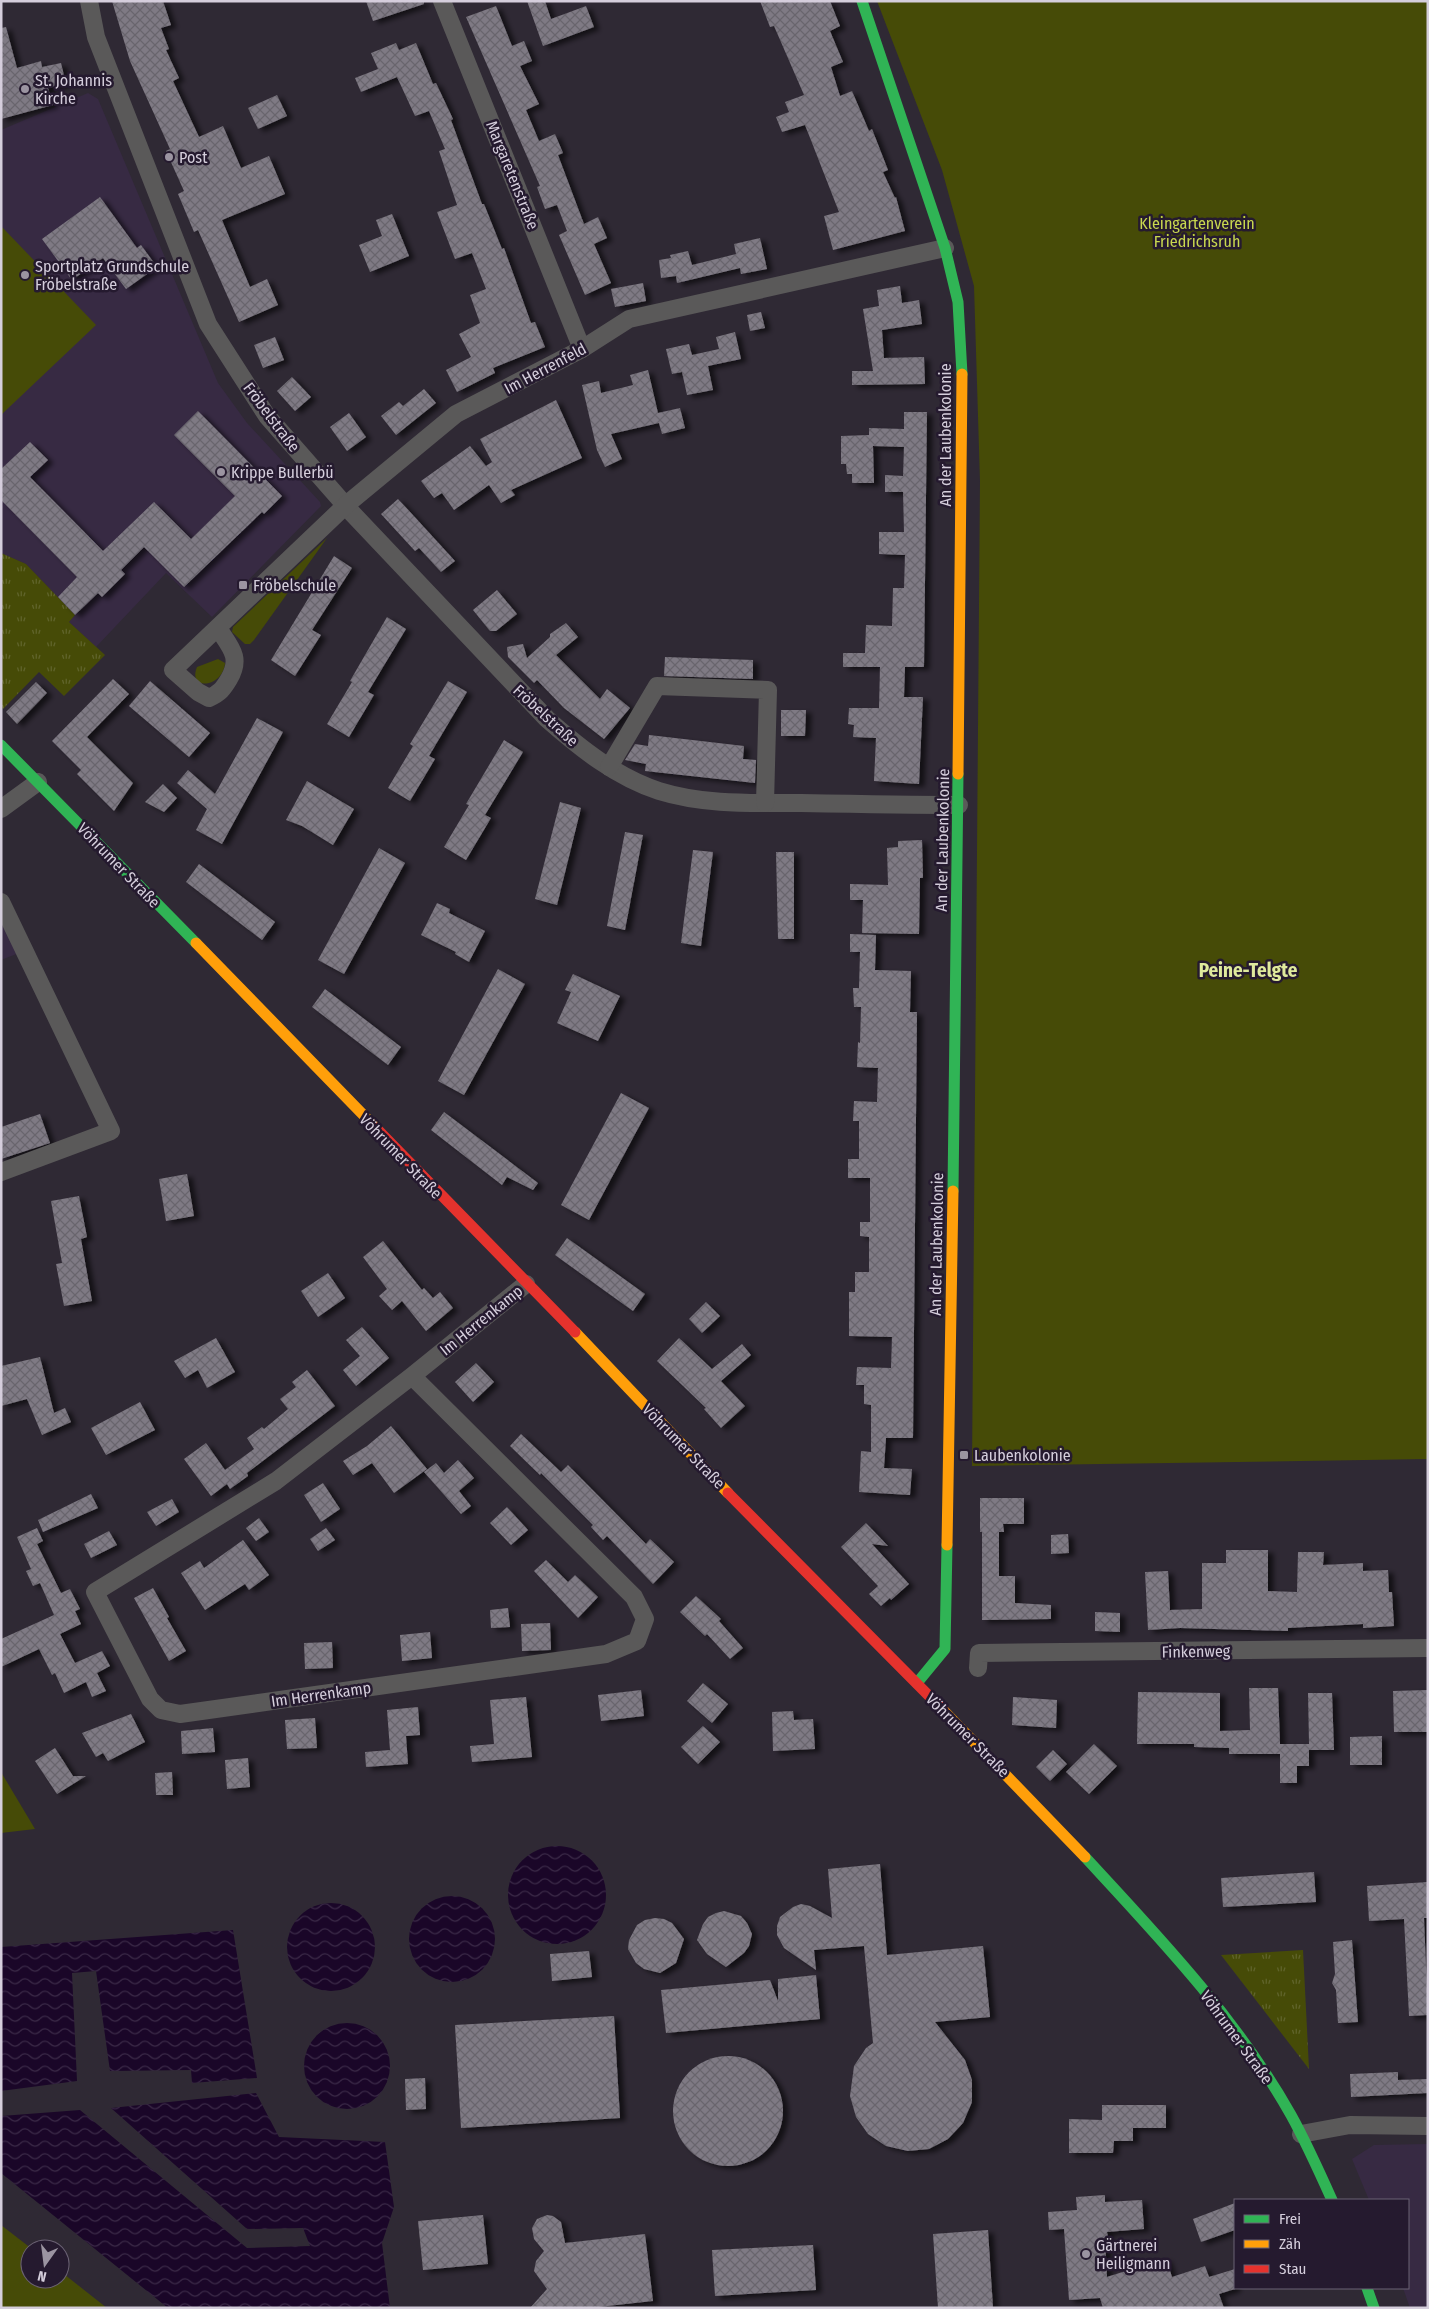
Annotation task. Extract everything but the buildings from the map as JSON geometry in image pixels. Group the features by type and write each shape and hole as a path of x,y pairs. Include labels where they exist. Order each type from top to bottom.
{"main road":[{"name":"An der Laubenkolonie","path":"862,1 944,248 958,302 963,390 959,805 945,1649 917,1683"},
{"name":"Vöhrumer Straße","path":"1,745 795,1563 1050,1818 1149,1927 1213,2003 1276,2091 1324,2178 1332,2199"},
{"path":"1367,2289 1374,2308"}],"street":[{"name":"Fröbelstraße","path":"89,1 96,37 208,324 267,416 346,506 541,713 573,742 610,767 658,790 708,802 959,805"},
{"name":"Margaretenstraße","path":"442,1 582,349"},
{"name":"Im Herrenfeld","path":"218,628 346,506 456,414 582,349 629,319 944,248"},
{"path":"610,767 657,686 768,690 765,803"},
{"path":"1,809 38,782"},
{"path":"1,902 110,1131 1,1172"},
{"name":"Im Herrenkamp","path":"412,1376 634,1597 645,1618 637,1641 606,1654 180,1714 161,1710 150,1699 95,1592 276,1481 412,1376 526,1284"},
{"name":"Finkenweg","path":"978,1668 979,1654 1428,1648"},
{"path":"1301,2134 1350,2125 1428,2126"}],"shaded area":[{"path":"88,93 98,99 218,383 247,423 320,502 321,506 212,617 166,573 96,647 69,622 75,615 26,564 1,553 1,130"},
{"path":"1,915 19,953 1,960"},
{"path":"1428,2144 1428,2308 1410,2308 1403,2289 1409,2289 1409,2199 1369,2199 1352,2159 1374,2145"}],"green space":[{"name":"Kleingartenverein Friedrichsruh","path":"877,1 1428,1 1428,1459 972,1466 980,481 974,286 942,170"},
{"name":"Sportplatz Grundschule Fröbelstraße","path":"1,226 96,325 1,415"},
{"path":"327,538 254,640 250,644 245,644 232,632 233,627"},
{"path":"1,553 26,564 75,615 69,622 105,655 64,696 39,672 3,709 1,707"},
{"path":"218,659 225,663 223,671 218,678 213,682 206,683 201,683 197,680 195,675 197,667"},
{"path":"1,1772 35,1829 1,1833"},
{"path":"1303,1950 1309,2069 1221,1955"},
{"path":"1,2225 20,2240 20,2289 70,2289 70,2279 107,2308 1,2308"}],"water":[{"path":"557,1846 576,1849 592,1860 603,1876 606,1895 603,1914 592,1930 576,1941 557,1944 538,1941 522,1930 511,1914 508,1895 511,1876 522,1860 538,1849"},
{"path":"452,1896 476,1903 488,1915 495,1939 488,1963 476,1975 452,1982 428,1975 416,1963 409,1939 416,1915 428,1903"},
{"path":"331,1903 348,1907 362,1916 371,1930 375,1947 371,1964 362,1978 348,1987 331,1991 314,1987 300,1978 291,1964 287,1947 291,1930 300,1916 314,1907"},
{"path":"233,1930 257,2078 192,2083 191,2070 110,2071 96,1971 72,1973 77,2081 1,2091 1,1947"},
{"path":"347,2023 364,2026 378,2035 387,2049 390,2066 387,2083 378,2097 364,2106 347,2109 330,2106 316,2097 307,2083 304,2066 307,2049 316,2035 330,2026"},
{"path":"256,2093 279,2137 385,2142 394,2207 382,2243 390,2308 168,2308 1,2173 1,2116 80,2110 247,2248 310,2246 303,2228 247,2229 111,2108"}],"traffic: fast":[{"path":"862,1 945,248 958,302 962,374"},
{"path":"1,745 196,943"},
{"path":"953,1191 958,774"},
{"path":"917,1683 945,1649 947,1545"},
{"path":"1085,1857 1196,1980 1246,2045 1291,2115 1332,2199"},
{"path":"1367,2289 1374,2308"}],"traffic: slow":[{"path":"958,774 962,374"},
{"path":"196,943 376,1128"},
{"path":"947,1545 953,1191"},
{"path":"575,1332 728,1493"},
{"path":"943,1710 1085,1857"}],"traffic: jam":[{"path":"376,1128 575,1332"},
{"path":"728,1493 943,1710"}],"place":[{"name":"St. Johannis Kirche","path":"25,89"},
{"name":"Post","path":"169,157"},
{"name":"Sportplatz Grundschule Fröbelstraße","path":"25,275"},
{"name":"Krippe Bullerbü","path":"221,472"},
{"name":"Fröbelschule","path":"243,585"},
{"name":"Laubenkolonie","path":"964,1455"},
{"name":"Gärtnerei Heiligmann","path":"1086,2254"}],"district":[{"name":"Peine-Telgte","path":"1248,970"}]}
